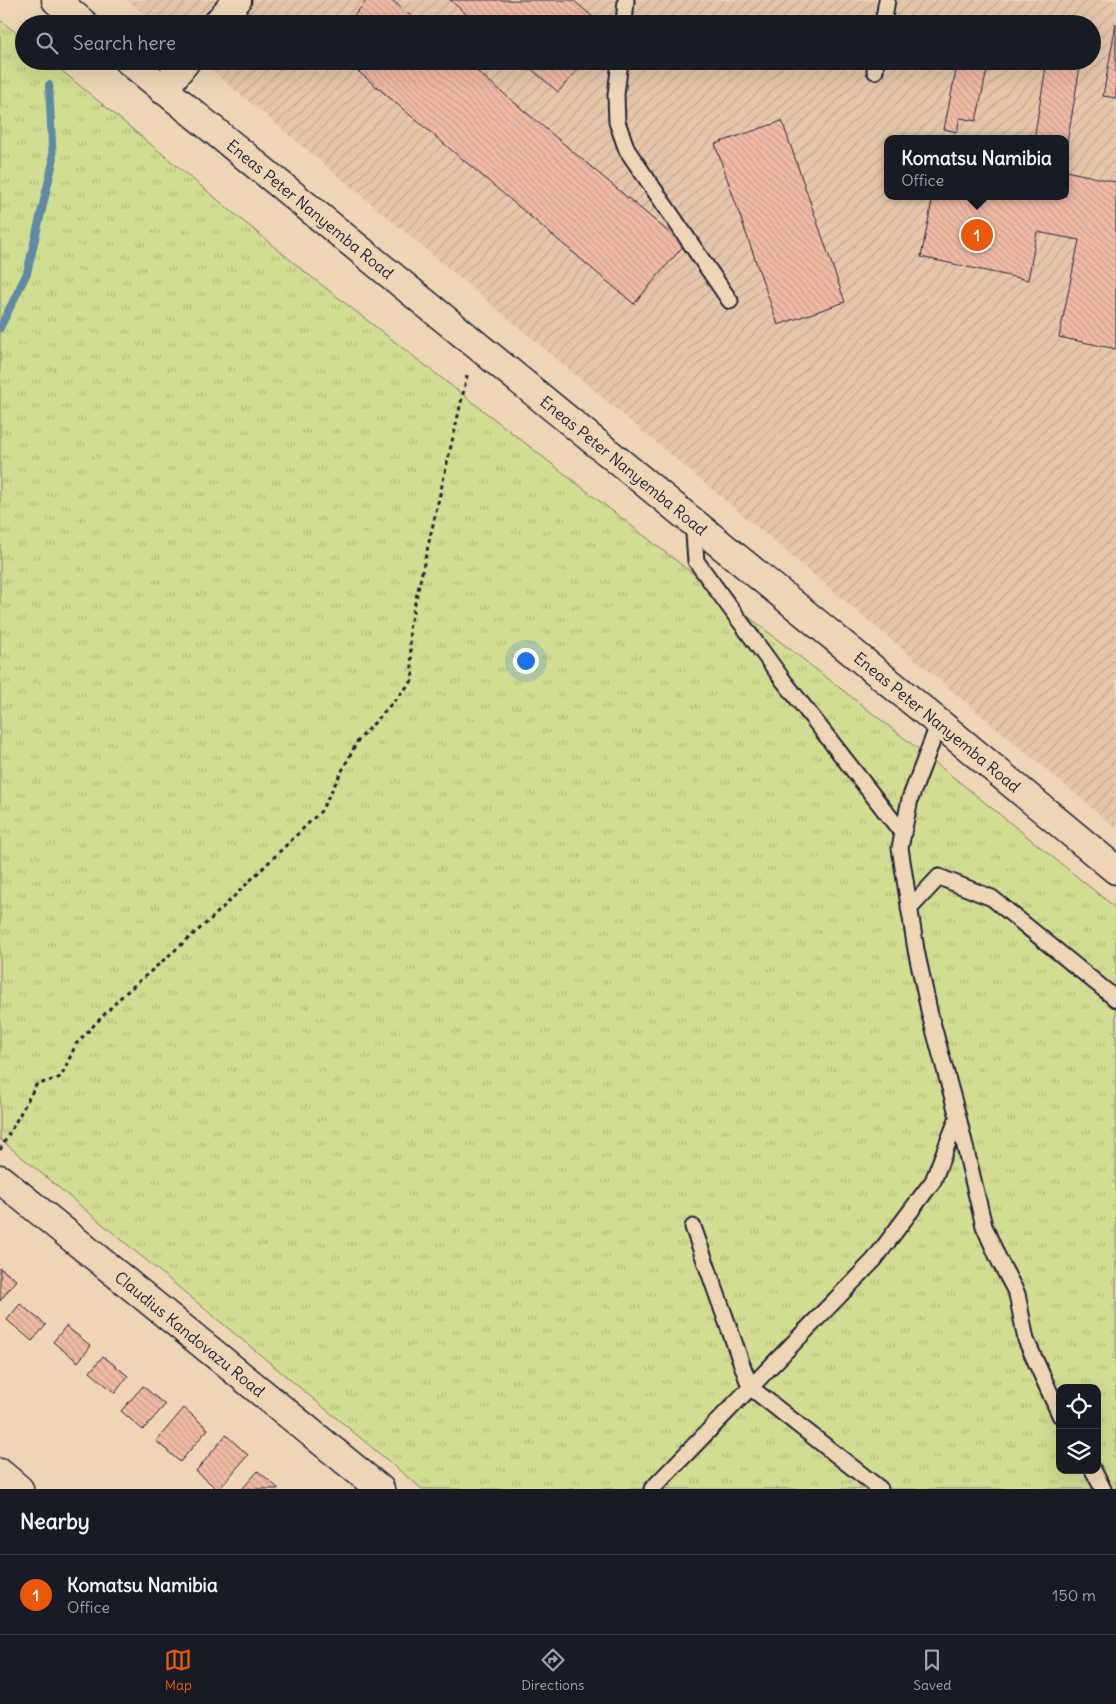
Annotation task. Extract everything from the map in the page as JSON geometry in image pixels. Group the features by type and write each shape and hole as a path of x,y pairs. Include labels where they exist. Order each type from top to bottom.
{"main road":[{"path":"56,0 74,15"},
{"path":"224,15 237,0"},
{"name":"Eneas Peter Nanyemba Road","path":"140,70 939,722 1116,870"},
{"path":"163,90 179,70"},
{"name":"Claudius Kandovazu Road","path":"1,1182 380,1489"},
{"path":"0,1473 19,1489"}],"lane":[{"path":"625,15 626,0"},
{"path":"884,15 887,0"},
{"path":"619,70 616,95 617,122 627,150 730,301"},
{"path":"693,522 696,562 783,680 903,834"},
{"path":"939,722 910,799 900,848 910,909 930,1015 958,1117 984,1226 1017,1294 1026,1340 1056,1406"},
{"path":"910,909 939,877 992,898 1116,999"},
{"path":"652,1489 874,1260 934,1181 958,1117"},
{"path":"693,1227 750,1387 880,1489"},
{"path":"1095,1474 1103,1489"}],"path":[{"path":"0,1150 36,1085 62,1077 76,1044 115,1004 211,920 321,811 356,742 413,680 408,629 474,344"}],"shaded area":[{"path":"127,0 1116,0 1116,828 212,70 1101,70 1101,15 145,15"}],"green space":[{"path":"0,20 15,32 15,70 61,70 300,268 917,748 1116,908 1116,1489 422,1489 0,1139"}],"building":[{"path":"367,0 392,0 410,15 354,15"},
{"path":"450,0 573,0 590,15 468,15"},
{"path":"1116,23 1116,98 1103,96"},
{"path":"357,70 476,70 684,245 634,304"},
{"path":"532,70 577,70 558,92"},
{"path":"956,70 987,70 976,121 960,118 957,132 944,129"},
{"path":"1046,70 1079,70 1068,135 1035,135"},
{"path":"782,121 845,302 778,325 715,144"},
{"path":"1069,172 1116,182 1116,349 1059,337 1079,240 1037,232 1028,280 921,257 932,200 1069,200"},
{"path":"0,1268 16,1280 0,1301"},
{"path":"20,1304 46,1325 32,1341 7,1320"},
{"path":"66,1326 91,1346 78,1362 53,1342"},
{"path":"103,1356 128,1376 115,1393 90,1372"},
{"path":"143,1386 165,1405 143,1430 121,1411"},
{"path":"184,1408 208,1429 180,1462 156,1441"},
{"path":"226,1435 248,1455 217,1489 196,1471"},
{"path":"258,1471 279,1489 242,1489"}],"waterway":[{"path":"0,328 27,273 53,162 49,85"}],"place":[{"name":"Komatsu Namibia","path":"977,235"}]}
